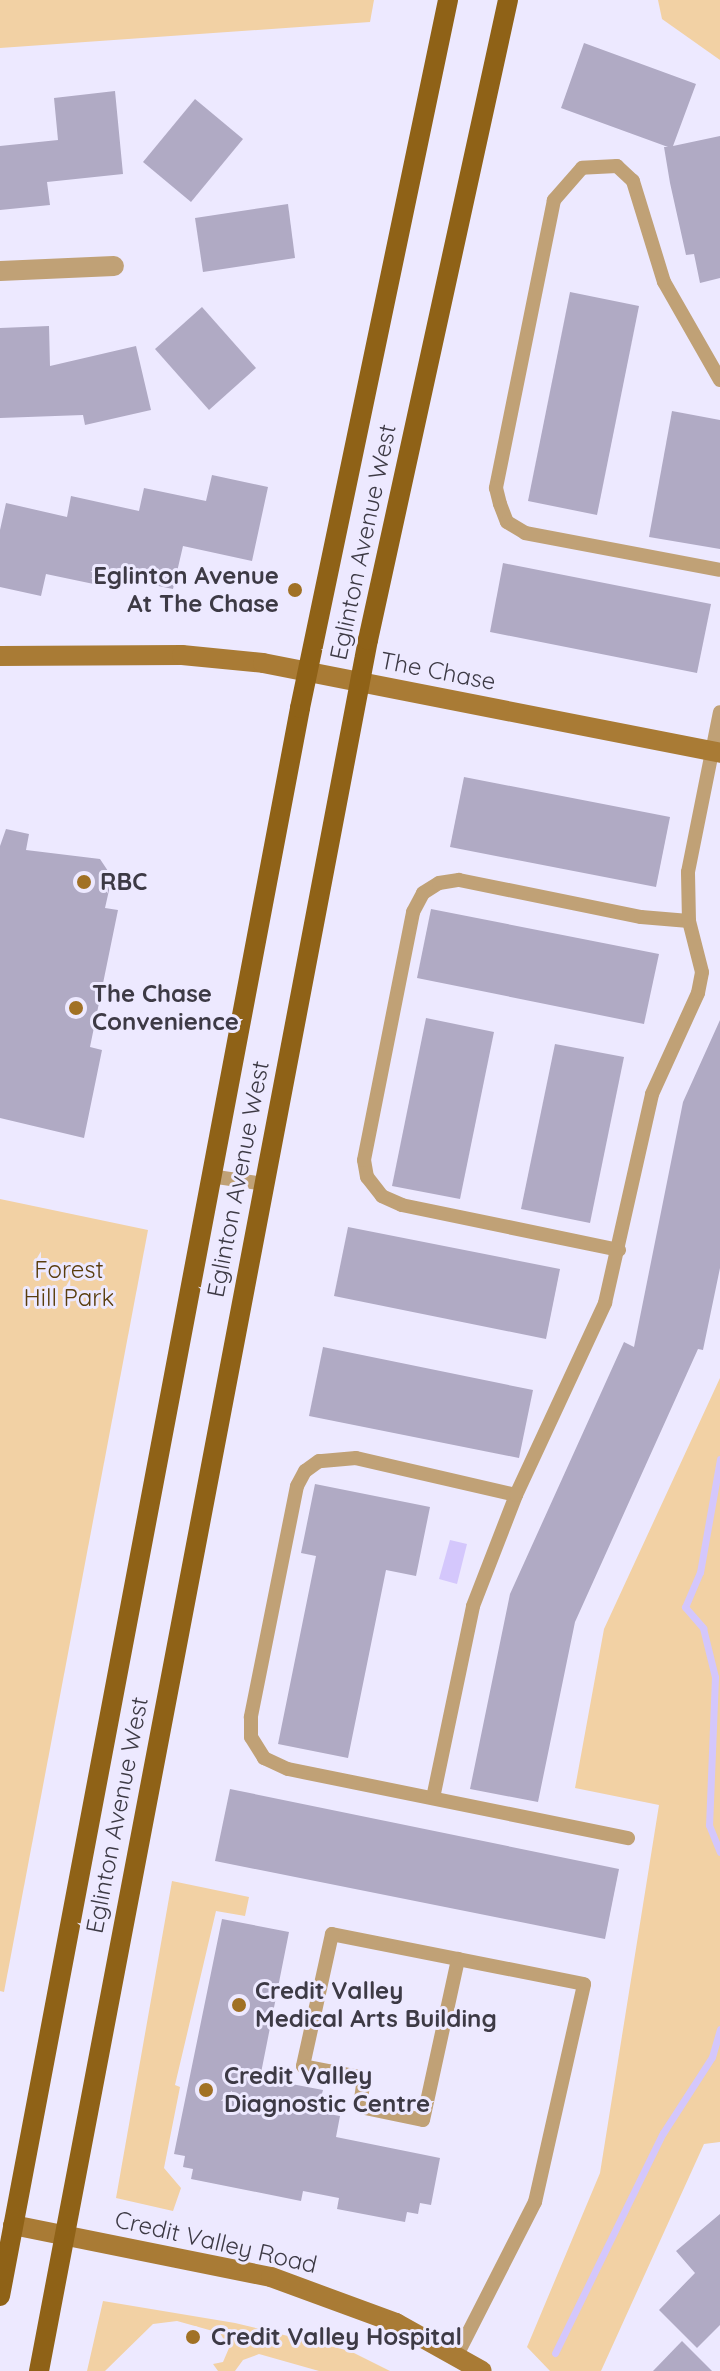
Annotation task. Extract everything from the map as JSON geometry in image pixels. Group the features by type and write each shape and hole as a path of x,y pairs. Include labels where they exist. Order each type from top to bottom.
{"main road":[{"name":"Eglinton Avenue West","path":"0,2296 7,2225 308,672 448,0"},
{"name":"Eglinton Avenue West","path":"39,2371 360,682 508,0"}],"street":[{"path":"0,271 114,266"},
{"name":"The Chase","path":"0,656 182,655 308,672 716,753"},
{"name":"Credit Valley Road","path":"7,2225 271,2277 367,2311 457,2355 482,2371"}],"lane":[{"path":"720,380 664,282 633,181 617,166 582,168 554,200 496,488 500,504 507,522 525,533 720,570"},
{"path":"433,1798 473,1606 516,1495 605,1303 652,1094 698,993 702,972 689,921 688,872 716,753 720,712"},
{"path":"619,1250 402,1205 382,1196 367,1177 364,1160 413,912 423,893 439,883 459,880 641,917 689,921"},
{"path":"210,1176 264,1184"},
{"path":"516,1495 356,1458 319,1461 297,1486 251,1717 251,1737 264,1758 288,1769 628,1838"},
{"path":"457,2355 535,2202 584,1984 458,1959 332,1934 303,2066 364,2078 360,2107 423,2120 458,1959"}],"green space":[{"path":"0,0 374,0 370,22 0,48"},
{"path":"658,0 720,0 720,60 662,19"},
{"name":"Forest Hill Park","path":"0,1199 148,1230 4,1992 0,1991"},
{"path":"720,1378 720,2142 704,2144 601,2371 550,2371 527,2347 600,2173 659,1805 575,1788 604,1629"},
{"path":"172,1881 249,1897 245,1916 216,1911 175,2085 180,2087 164,2168 181,2188 173,2211 116,2198"},
{"path":"103,2301 235,2323 350,2351 390,2371 319,2371 259,2354 243,2360 235,2371 218,2371 213,2364 223,2362 229,2348 220,2333 177,2321 153,2324 105,2371 87,2371"}],"shaded area":[{"path":"450,1540 467,1544 457,1584 439,1579"}],"building":[{"path":"584,43 696,84 673,146 720,136 720,278 700,283 694,254 686,255 664,147 668,147 561,108"},
{"path":"115,91 123,174 47,182 50,205 0,210 0,146 58,140 54,98"},
{"path":"195,99 243,139 191,202 143,162"},
{"path":"288,204 295,258 203,272 195,218"},
{"path":"570,292 639,306 597,515 528,501"},
{"path":"202,307 256,368 209,410 155,349"},
{"path":"49,326 50,366 136,346 151,410 85,425 83,415 0,418 0,328"},
{"path":"672,411 720,420 720,549 649,537"},
{"path":"212,475 268,487 252,561 183,546 173,589 110,576 108,587 46,574 41,596 0,587 0,530 6,503 67,517 71,496 139,511 144,488 206,501"},
{"path":"503,563 711,604 697,673 490,632"},
{"path":"464,777 670,817 656,887 450,847"},
{"path":"6,829 29,834 26,850 100,859 112,877 105,908 118,910 90,1047 102,1050 84,1138 0,1118 0,846"},
{"path":"431,909 659,954 644,1024 417,978"},
{"path":"426,1018 494,1032 460,1199 392,1186"},
{"path":"720,1020 720,1268 703,1350 698,1349 575,1622 538,1802 470,1789 510,1594 624,1342 634,1347 683,1102"},
{"path":"555,1044 624,1057 590,1223 521,1209"},
{"path":"348,1227 560,1269 546,1339 334,1296"},
{"path":"323,1347 533,1390 519,1458 309,1416"},
{"path":"315,1484 430,1507 416,1576 386,1570 348,1758 278,1744 316,1556 301,1553"},
{"path":"230,1789 619,1869 605,1939 215,1861"},
{"name":"Credit Valley Medical Arts Building","path":"222,1919 289,1932 260,2078 323,2090 320,2101 331,2104 329,2114 340,2116 336,2137 440,2158 431,2205 420,2203 418,2214 407,2212 405,2222 337,2209 339,2198 303,2191 301,2201 191,2179 193,2169 183,2167 185,2156 174,2154"},
{"path":"720,2214 720,2325 697,2348 659,2310 695,2273 676,2251"},
{"path":"682,2341 712,2371 653,2371"}],"waterway":[{"path":"720,1459 700,1572 685,1607 703,1628 715,1677 709,1825 720,1852"},
{"path":"555,2353 663,2133 712,2057 720,2029"}],"place":[{"name":"Eglinton Avenue At The Chase","path":"295,590"},
{"name":"RBC","path":"84,882"},
{"name":"The Chase Convenience","path":"76,1008"},
{"name":"Credit Valley Medical Arts Building","path":"239,2005"},
{"name":"Credit Valley Diagnostic Centre","path":"206,2090"},
{"name":"Credit Valley Hospital","path":"193,2337"}]}
